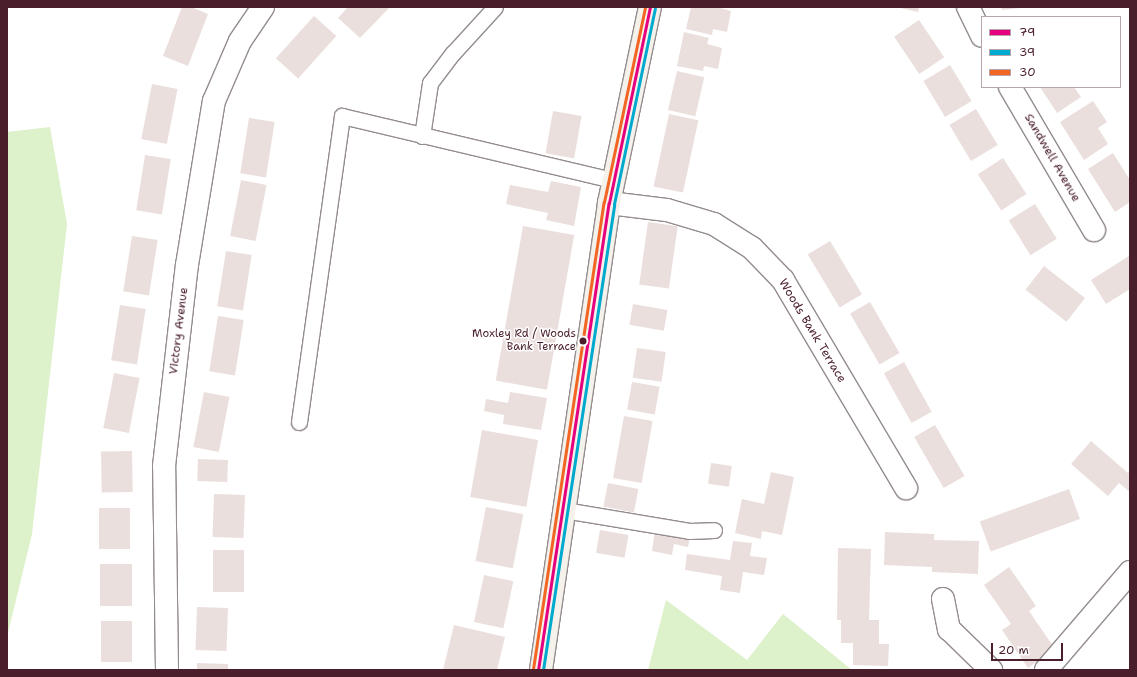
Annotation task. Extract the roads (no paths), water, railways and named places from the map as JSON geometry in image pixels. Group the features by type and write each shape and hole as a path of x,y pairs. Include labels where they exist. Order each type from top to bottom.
{"main road":[{"path":"541,664 609,204 650,7"}],"street":[{"name":"Victory Avenue","path":"167,670 164,466 187,265 214,101 240,41 263,7"},
{"path":"968,7 981,34"},
{"name":"Sandwell Avenue","path":"1011,88 1094,230"},
{"name":"Woods Bank Terrace","path":"609,204 667,210 714,224 752,248 783,280 906,488"},
{"path":"1046,670 1130,572"},
{"path":"943,599 948,629 991,670"}],"lane":[{"path":"422,136 430,83 453,53 495,7"},
{"path":"299,422 342,116 613,180"},
{"path":"564,510 689,531 714,530"}],"place":[{"name":"Moxley Rd / Woods Bank Terrace","path":"583,341"}]}
